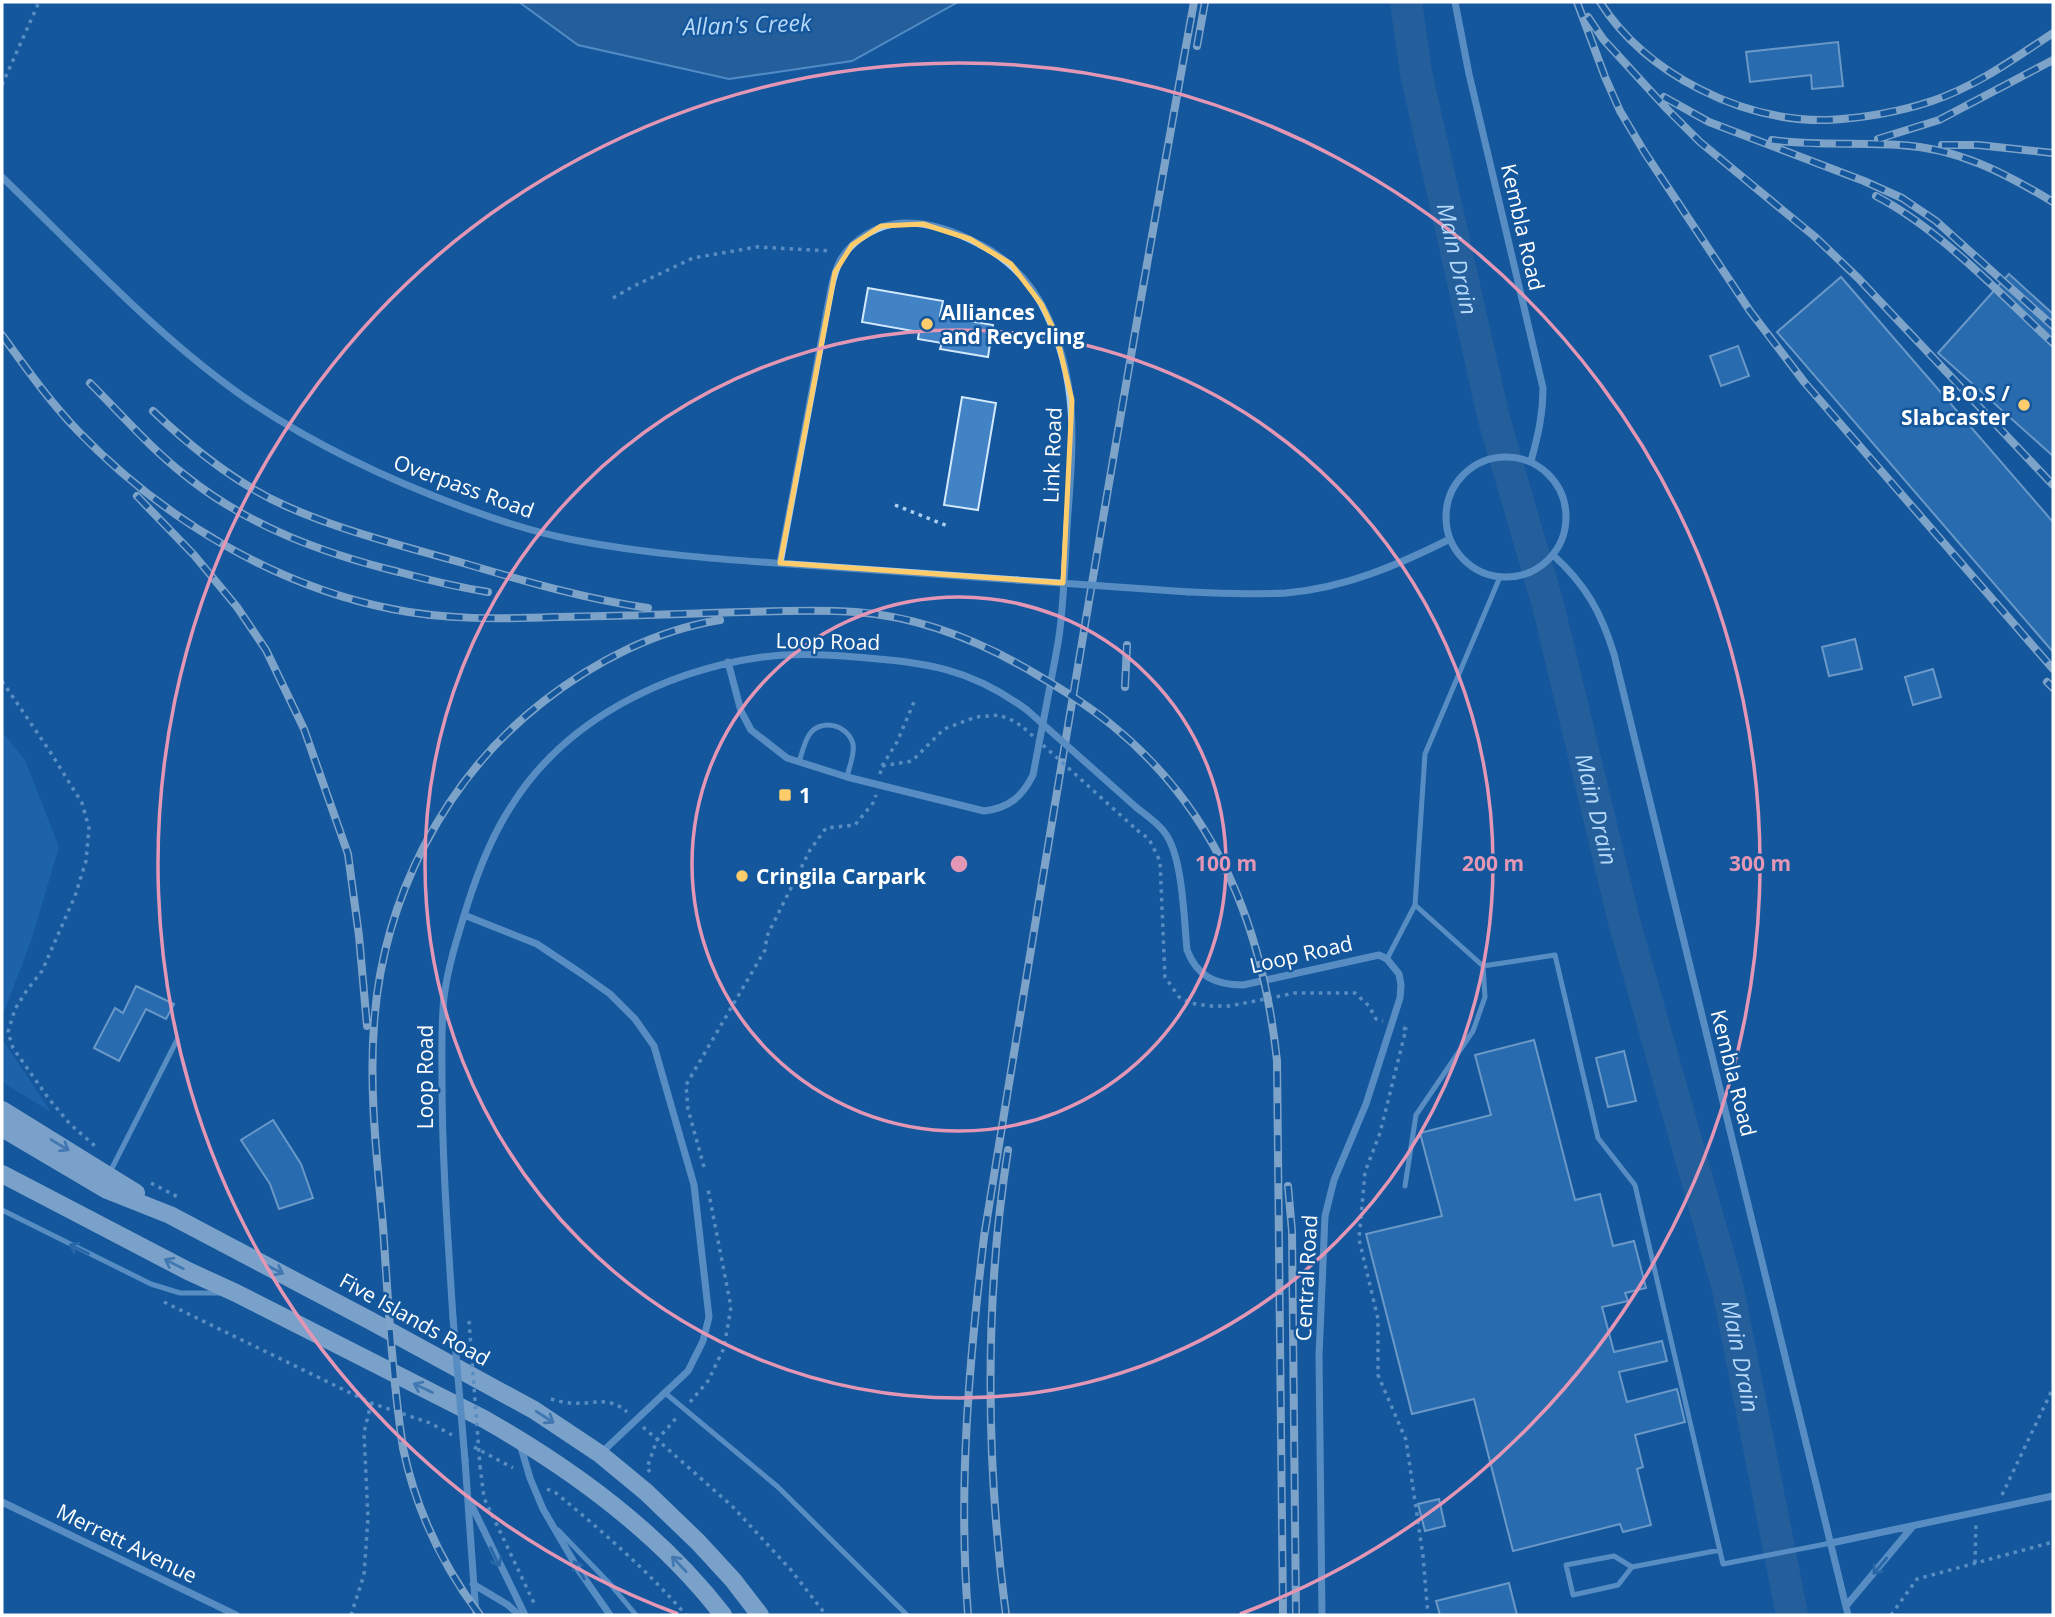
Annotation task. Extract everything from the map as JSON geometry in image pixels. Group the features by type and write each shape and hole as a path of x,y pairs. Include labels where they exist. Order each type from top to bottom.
{"main road":[{"path":"2,1110 112,1169 170,1215"},
{"name":"Five Islands Road","path":"2,1128 107,1190 170,1215 534,1410 600,1454 646,1492 698,1542 760,1615"},
{"path":"2,1174 517,1437 580,1480 636,1524 669,1553 723,1615"}],"street":[{"name":"Kembla Road","path":"1455,2 1469,74 1543,388 1540,431 1531,461"},
{"name":"Overpass Road","path":"2,177 143,314 198,362 250,401 304,436 366,469 427,494 496,519 571,540 646,553 718,560 1239,594 1287,593 1332,586 1413,558 1450,539"},
{"name":"Link Road","path":"728,662 741,710 751,730 780,753 799,762 847,777 984,811 995,810 1013,802 1028,785 1034,775 1060,631 1073,437 1072,400 1057,337 1042,305 1029,283 1011,264 992,250 946,230 923,224 903,223 881,226 864,236 841,259 831,289 780,563"},
{"path":"1511,456 1531,461 1546,471 1558,486 1566,503 1567,521 1563,539 1553,555 1538,568 1520,576 1500,577 1484,573 1470,565 1458,553 1450,539 1446,520 1448,499 1457,481 1472,467 1491,458 1511,456"},
{"name":"Kembla Road","path":"1553,555 1582,585 1596,605 1614,654 1848,1615"},
{"name":"Loop Road","path":"476,1615 453,1318 442,1129 444,996 453,954 477,875 511,805 533,775 573,736 644,691 728,662 812,653 909,661 965,674 999,691 1027,710 1166,834 1180,878 1187,950 1199,971 1209,978 1221,983 1243,985 1370,956 1379,955 1387,959"},
{"path":"464,915 537,944 610,995 635,1018 654,1046 694,1185 709,1317 703,1341 688,1371 600,1454"},
{"name":"Central Road","path":"1322,1615 1319,1356 1325,1216 1334,1180 1366,1104 1400,998 1399,974 1387,959"},
{"path":"517,1437 539,1501 584,1578 610,1615"},
{"path":"1830,1543 2053,1496"},
{"name":"Loop Road","path":"468,1497 525,1615"},
{"name":"Merrett Avenue","path":"2,1502 236,1615"},
{"path":"1846,1606 1914,1526"},
{"path":"473,1584 508,1605 519,1615"}],"lane":[{"path":"1387,959 1415,905 1425,754 1500,577"},
{"path":"799,762 808,736 814,729 830,724 838,726 850,736 852,743 853,751 847,777"},
{"path":"1405,1186 1416,1115 1474,1031 1485,997 1483,966 1415,905"},
{"path":"1483,966 1555,955 1598,1138 1634,1185 1723,1564 1830,1543"},
{"path":"112,1169 177,1040"},
{"path":"2,1210 151,1284 180,1293 236,1293"},
{"path":"664,1392 778,1487 907,1615"},
{"path":"551,1522 636,1615"},
{"path":"1632,1567 1614,1556 1566,1565 1573,1595 1618,1585 1632,1567 1720,1550"}],"path":[{"path":"2,85 39,2"},
{"path":"2,68 8,71"},
{"path":"613,298 693,258 757,247 847,251"},
{"path":"895,505 950,527"},
{"path":"2,681 82,803 89,828 86,861 75,896 42,971 15,1009 8,1032 13,1048 56,1107 112,1169"},
{"path":"765,950 767,936 810,850 826,828 855,825 873,803 882,766 897,742 914,702"},
{"path":"882,766 912,761 944,729 976,717 999,715 1024,728 1137,830"},
{"path":"152,1183 188,1203"},
{"path":"162,1301 371,1404 430,1423 453,1435"},
{"path":"469,1321 484,1498 535,1607"},
{"path":"471,1355 481,1360"},
{"path":"2002,1495 2053,1388"},
{"path":"550,1399 575,1404 602,1401 620,1406 733,1507 791,1570 826,1615"},
{"path":"351,1615 364,1575 368,1518 364,1433 371,1404"},
{"path":"464,1441 556,1493 613,1541 686,1615"},
{"path":"1975,1563 1976,1512"},
{"path":"1891,1615 1917,1579 2053,1542"}],"highlighted area":[{"path":"923,224 970,239 1011,264 1042,305 1057,337 1072,400 1063,583 780,563 835,272 852,245 881,226"}],"shaded area":[{"path":"2,732 25,760 59,847 31,941 2,1017"},
{"path":"2,1039 51,1112 2,1082"}],"water":[{"name":"Allan's Creek","path":"519,2 958,2 852,61 729,79 578,45"}],"building":[{"path":"1838,42 1843,86 1812,89 1811,75 1750,82 1746,52"},
{"name":"B.O.S / Slabcaster","path":"2009,274 2053,314 2053,456 1938,353"},
{"path":"1841,277 2053,522 2053,652 1777,332"},
{"name":"Alliances and Recycling","path":"868,288 943,301 940,316 993,325 988,357 940,349 942,343 918,339 919,332 862,322"},
{"path":"1738,346 1749,376 1721,386 1710,356"},
{"path":"962,397 996,403 978,510 944,505"},
{"path":"1855,639 1862,669 1829,676 1822,647"},
{"path":"1933,669 1941,697 1913,705 1905,677"},
{"path":"136,986 174,1004 166,1019 146,1009 119,1061 94,1048 115,1008 123,1013"},
{"path":"1534,1040 1575,1200 1600,1194 1613,1246 1634,1241 1646,1288 1625,1293 1628,1301 1602,1307 1614,1352 1662,1341 1667,1361 1619,1372 1627,1402 1677,1389 1685,1422 1635,1435 1643,1467 1637,1469 1651,1525 1623,1532 1620,1524 1513,1551 1474,1399 1412,1414 1366,1234 1442,1216 1420,1133 1491,1115 1475,1055"},
{"path":"1624,1051 1636,1101 1608,1107 1596,1058"},
{"path":"273,1120 301,1164 313,1198 279,1209 270,1184 241,1140"},
{"path":"1439,1499 1445,1526 1425,1531 1418,1504"},
{"path":"1509,1583 1517,1615 1440,1615 1436,1601"}],"waterway":[{"name":"Main Drain","path":"1406,2 1416,73 1494,419 1548,605 1624,921 1728,1289 1792,1615"}],"railway":[{"path":"968,1615 965,1473 974,1331 984,1237 1112,464 1194,2"},
{"path":"1197,46 1205,2"},
{"path":"1577,2 1620,111 1750,311 1805,383 2053,669"},
{"path":"1600,2 1619,28 1670,72 1730,103 1763,113 1795,118 1854,118 1932,101 1980,79 2053,33"},
{"path":"1588,17 1603,39 1667,109 1700,142 1814,236 1858,278 2053,485"},
{"path":"1878,139 1939,120 2053,60"},
{"path":"1664,97 1709,122 1902,198 1936,221 2053,326"},
{"path":"1772,140 1900,145 1941,151 1999,172 2053,202"},
{"path":"1942,145 1978,145 2053,153"},
{"path":"1876,196 1946,244 2053,343"},
{"path":"2,335 38,384 78,431 146,492 222,544 305,583 392,609 453,617 819,611 856,612 905,619 974,642 1058,687 1113,726 1150,760 1181,796 1207,835 1229,876 1247,920 1270,1012 1277,1061 1283,1615"},
{"path":"90,383 173,466 210,494 260,523 342,556 432,581 488,592"},
{"path":"153,411 199,452 232,476 307,515 373,538 532,583 648,608"},
{"path":"137,496 194,555 237,607 266,650 304,729 348,854 367,1026"},
{"path":"480,1615 442,1557 423,1515 408,1471 399,1421 372,1075 374,1025 390,933 405,888 424,845 448,805 476,767 508,732 563,687 605,661 673,631 720,620"},
{"path":"1125,687 1127,645"},
{"path":"2047,682 2053,688"},
{"path":"1006,1615 999,1558 990,1383 995,1265 1008,1150"},
{"path":"1288,1186 1292,1231 1296,1615"}],"place":[{"name":"Alliances and Recycling","path":"927,324"},
{"name":"B.O.S / Slabcaster","path":"2024,405"},
{"name":"1","path":"785,795"},
{"name":"Cringila Carpark","path":"742,876"}]}
